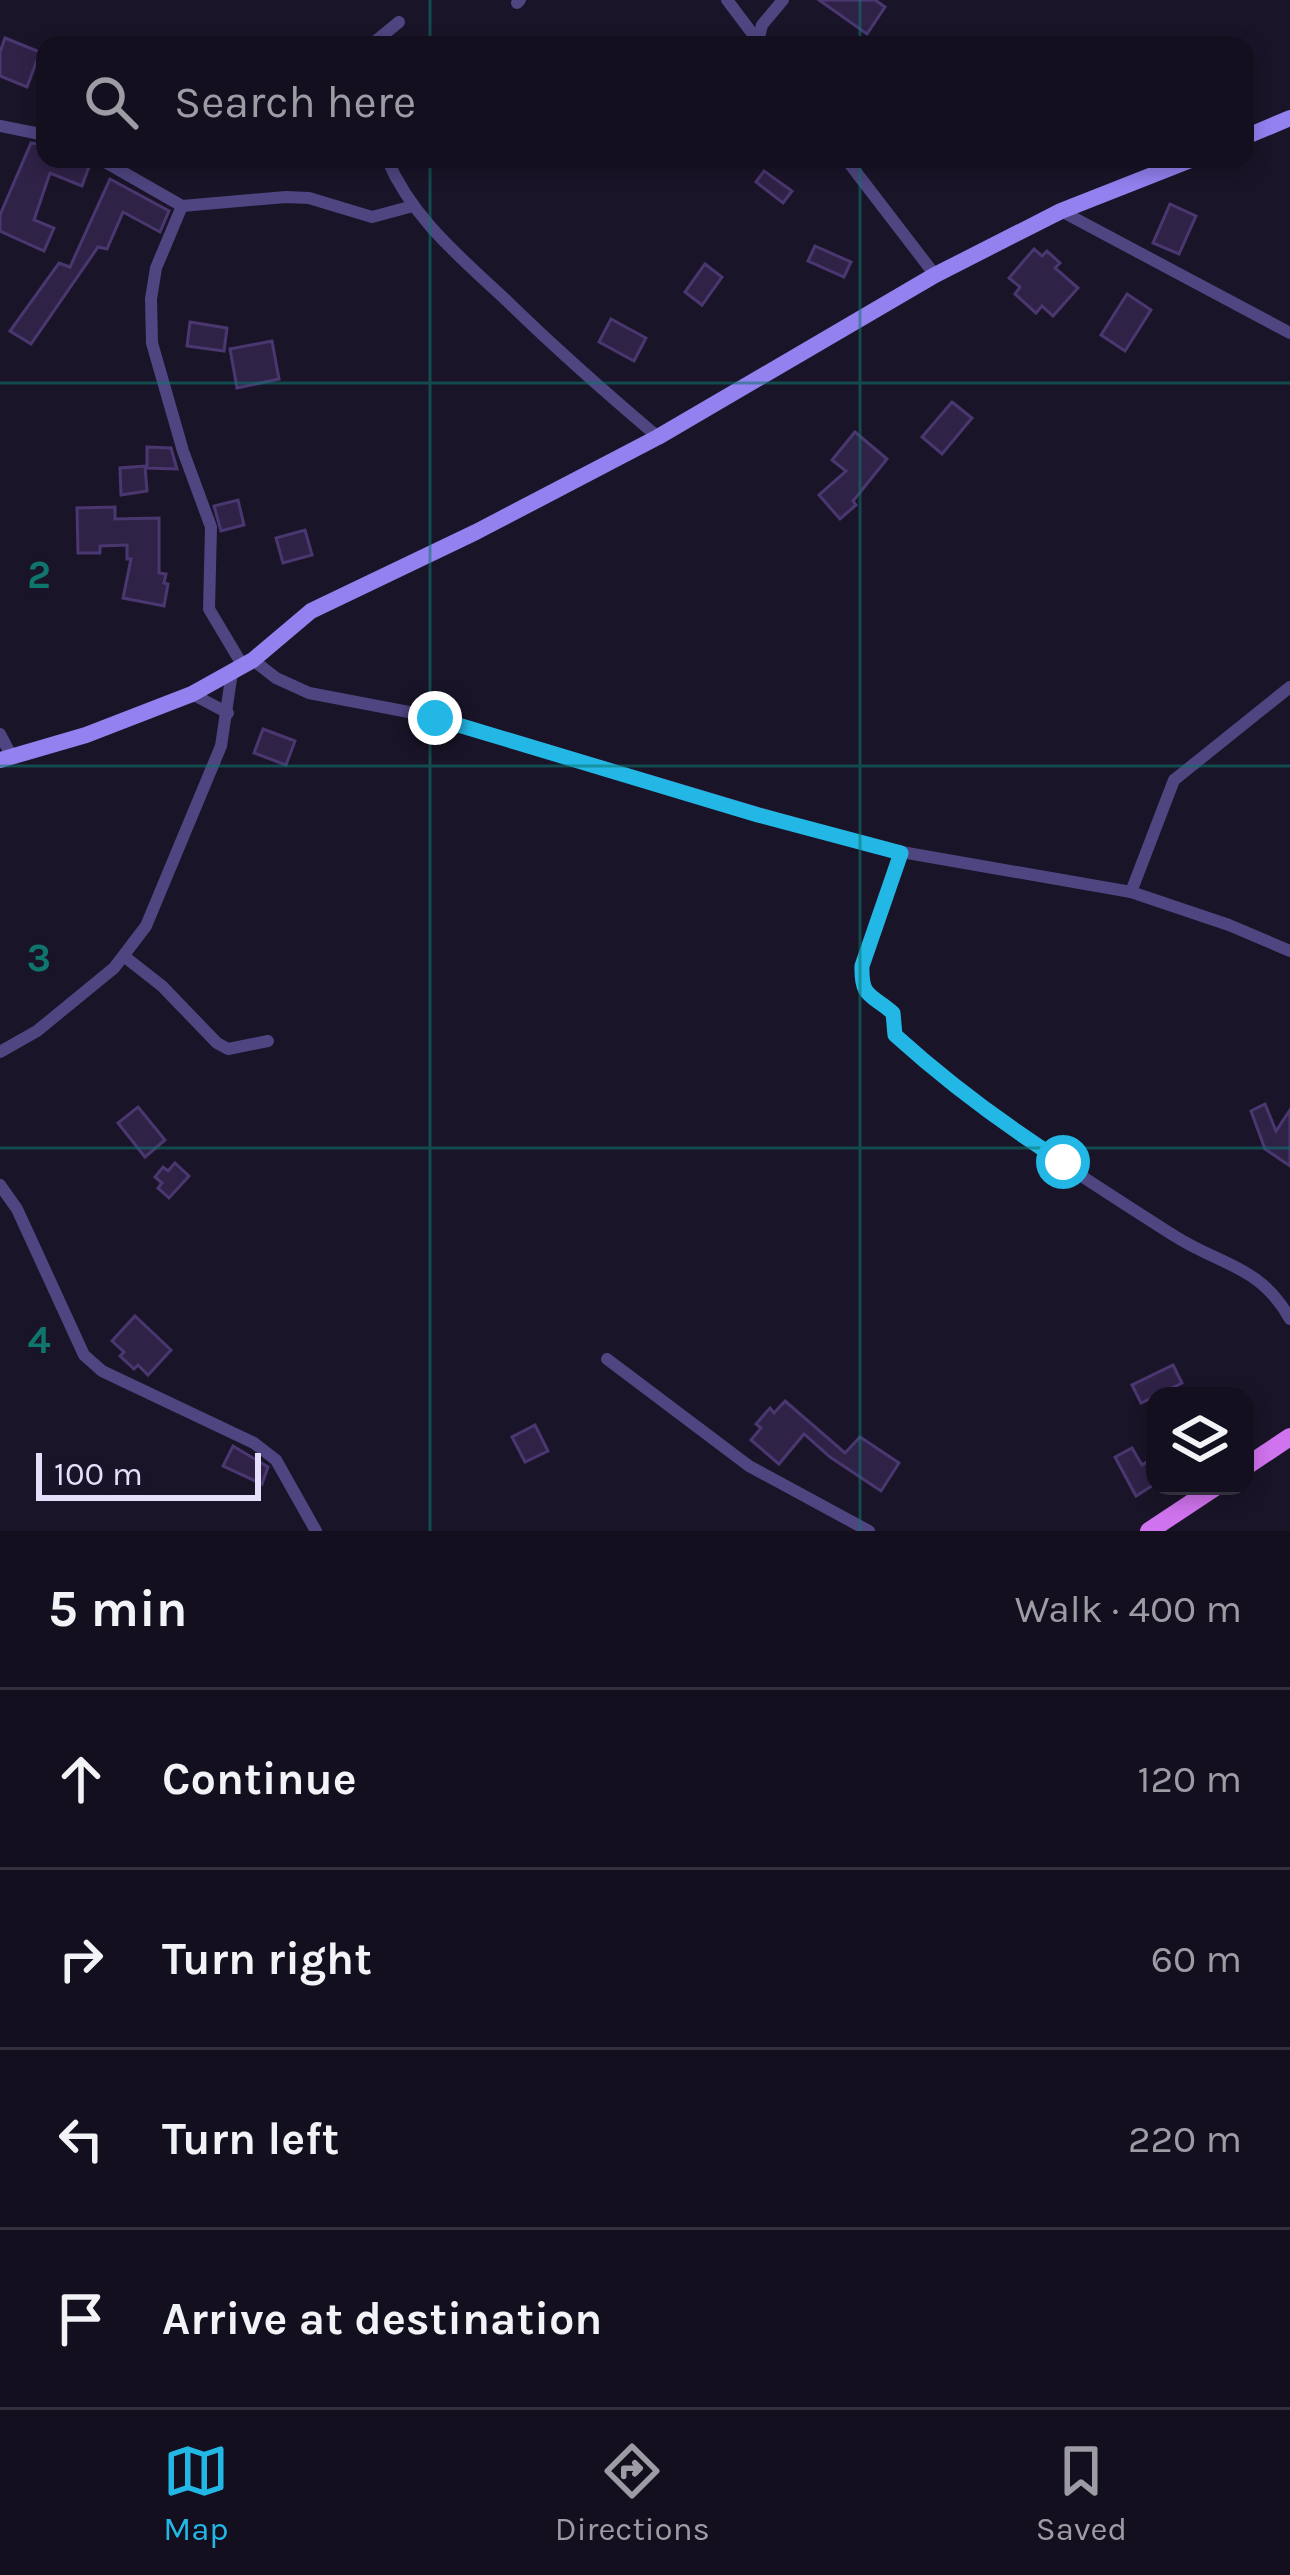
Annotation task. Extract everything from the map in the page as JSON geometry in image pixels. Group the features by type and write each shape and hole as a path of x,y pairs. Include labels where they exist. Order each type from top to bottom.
{"main road":[{"path":"1254,1461 1290,1438"},
{"path":"1149,1531 1203,1495"}],"street":[{"path":"728,0 754,36"},
{"path":"760,36 762,25 783,0"},
{"path":"382,36 399,22"},
{"path":"1254,133 1290,118"},
{"path":"0,126 36,133"},
{"path":"116,168 182,206 309,198 372,217 413,206"},
{"path":"392,168 426,225 584,375 658,437"},
{"path":"853,168 934,275"},
{"path":"0,734 6,758 86,735 192,694 243,666 311,611 658,437 934,275 1061,211 1170,168"},
{"path":"182,206 156,268 152,343 211,527 209,609 243,666 308,693 472,728 901,853 1089,881 1131,892 1229,925 1290,952"},
{"path":"1061,211 1290,333"},
{"path":"0,1052 37,1031 124,957 146,926 221,746 243,666"},
{"path":"1131,892 1174,781 1290,687"},
{"path":"192,694 228,712"},
{"path":"901,853 862,966 861,985 869,998 893,1013 895,1035 1016,1132 1176,1237 1262,1280 1290,1319"},
{"path":"124,957 162,986 217,1043 227,1048 268,1041"},
{"path":"0,1185 17,1209 84,1355 102,1371 254,1442 276,1460 316,1531"},
{"path":"607,1359 749,1466 869,1531"}],"building":[{"path":"819,0 875,0 885,7 867,34"},
{"path":"5,38 36,50 27,87 0,76"},
{"path":"31,143 36,144 36,168 89,168 82,186 50,173 34,220 54,228 44,251 0,231 0,215"},
{"path":"764,171 792,191 783,203 756,182"},
{"path":"110,179 169,211 160,232 123,212 107,249 98,247 31,344 10,331 59,263 70,267"},
{"path":"1170,204 1196,216 1179,254 1153,243"},
{"path":"815,246 851,262 844,277 808,261"},
{"path":"1034,249 1042,256 1047,251 1060,263 1055,268 1078,288 1053,316 1042,306 1036,313 1015,294 1020,287 1009,278"},
{"path":"705,264 722,277 702,305 685,292"},
{"path":"1127,294 1151,310 1125,351 1101,335"},
{"path":"611,319 646,338 634,361 599,342"},
{"path":"190,322 227,328 224,351 187,346"},
{"path":"272,341 279,379 237,388 230,349"},
{"path":"952,402 972,418 942,454 922,437"},
{"path":"855,432 887,459 853,501 856,505 840,519 819,495 846,471 832,460"},
{"path":"147,447 171,448 177,469 147,468"},
{"path":"145,466 147,491 121,495 120,468"},
{"path":"238,500 244,525 221,531 214,506"},
{"path":"115,507 115,519 159,518 159,573 166,574 164,583 168,584 164,606 123,598 131,559 127,559 127,545 78,553 77,508"},
{"path":"305,530 312,555 283,563 276,538"},
{"path":"263,729 295,741 286,765 254,753"},
{"path":"1265,1104 1276,1131 1290,1110 1290,1166 1265,1149 1251,1111"},
{"path":"138,1107 165,1140 145,1157 118,1123"},
{"path":"175,1163 189,1176 169,1198 158,1188 162,1183 155,1177 163,1167 168,1171"},
{"path":"135,1316 171,1350 148,1375 120,1356 124,1352 112,1341"},
{"path":"1173,1365 1182,1383 1146,1387 1146,1401 1141,1403 1132,1385"},
{"path":"785,1401 845,1453 860,1437 899,1463 881,1491 804,1434 779,1464 751,1440 761,1428 756,1424 770,1408 774,1413"},
{"path":"535,1425 548,1451 525,1462 512,1437"},
{"path":"233,1446 268,1467 262,1484 223,1466"},
{"path":"1132,1448 1142,1465 1146,1462 1146,1490 1136,1496 1115,1457"}],"route":[{"path":"435,718 901,853 862,966 861,985 869,998 893,1013 895,1035 907,1046 1016,1132 1063,1162"}]}
